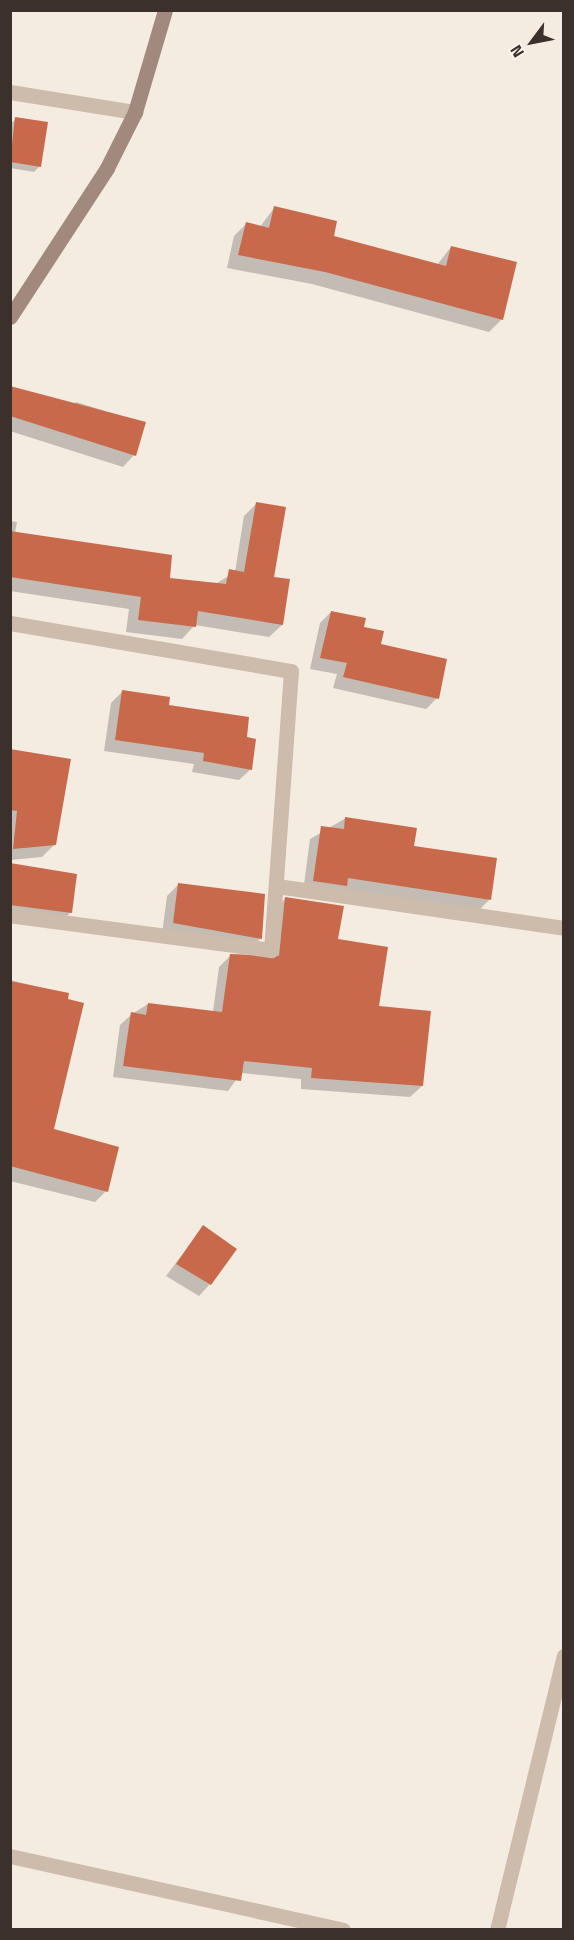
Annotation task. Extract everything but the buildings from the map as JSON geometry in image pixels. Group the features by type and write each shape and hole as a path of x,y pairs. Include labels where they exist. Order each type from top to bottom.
{"main road":[{"path":"10,317 107,168 135,112 165,10"}],"street":[{"path":"10,92 135,112"},
{"path":"10,623 291,671 271,950 10,915"},
{"path":"277,886 564,928"},
{"path":"497,1929 564,1656"},
{"path":"10,1856 343,1929"}]}
